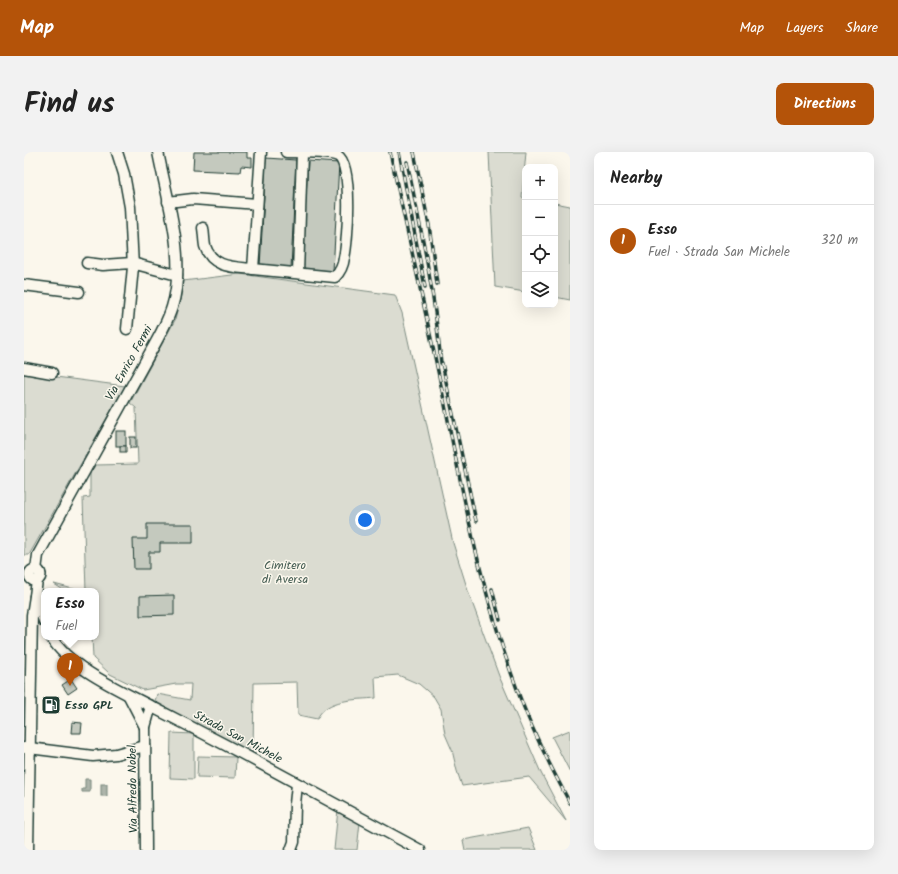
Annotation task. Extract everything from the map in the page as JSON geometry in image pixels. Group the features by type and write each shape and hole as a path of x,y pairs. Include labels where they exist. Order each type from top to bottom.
{"street":[{"path":"117,152 124,174 130,207 132,263 127,329"},
{"name":"Via Enrico Fermi","path":"30,572 165,324 172,306 177,275 177,260 173,227 158,152"},
{"path":"253,268 261,152"},
{"path":"203,228 205,246 211,257 218,263 231,266 335,277 340,272 345,257 348,220 348,179 345,164 338,156 330,154 286,152"},
{"path":"298,273 302,153"},
{"path":"168,202 194,199 257,204"},
{"path":"87,263 103,265 132,263 177,275"},
{"path":"24,285 79,292"},
{"path":"24,368 52,373"},
{"path":"30,572 35,596 41,613"},
{"path":"28,850 27,748 32,615 35,596"},
{"name":"Strada San Michele","path":"53,640 67,656 84,669 129,696 151,706 420,850"},
{"name":"Via Alfredo Nobel","path":"129,696 145,727"},
{"name":"Via Alfredo Nobel","path":"146,850 145,727 151,706"},
{"path":"27,748 93,756 116,754 145,746"},
{"path":"291,850 294,842 294,804 297,784"}],"green space":[{"path":"489,152 526,152 525,164 522,164 522,292 495,287"},
{"path":"558,204 570,206 570,300 558,298"},
{"name":"Cimitero di Aversa","path":"240,274 395,295 402,313 453,543 469,594 499,676 541,773 566,821 529,777 462,786 452,750 445,734 441,709 434,697 419,684 398,675 375,677 376,698 343,701 327,707 321,712 317,719 298,715 297,682 254,683 253,753 155,701 157,694 190,700 191,684 176,684 143,690 110,674 93,658 92,640 99,640 99,588 86,588 83,498 90,497 90,472 96,465 138,464 136,408 130,403 175,320 183,281"},
{"path":"24,372 125,386 29,555 24,555"},
{"path":"54,584 69,588 60,588"},
{"path":"570,730 570,772 552,737"},
{"path":"171,733 194,734 194,779 170,778"},
{"path":"198,756 236,757 235,778 197,777"},
{"path":"338,809 360,822 357,850 334,850"},
{"path":"528,828 537,850 465,850 463,840"}],"shaded area":[{"path":"85,779 90,779 90,792 82,792 82,789 85,789"},
{"path":"101,784 107,784 107,796 101,796"}],"building":[{"path":"194,152 247,152 247,158 252,158 252,167 241,166 240,172 193,170"},
{"path":"266,158 296,160 291,269 260,267"},
{"path":"308,161 339,163 333,271 302,269"},
{"path":"116,431 126,431 126,446 116,446"},
{"path":"130,437 136,437 136,448 130,448"},
{"path":"120,446 126,446 126,452 120,452"},
{"path":"147,524 193,524 193,543 160,543 160,552 149,552 149,569 134,569 133,539 147,539"},
{"path":"174,595 174,615 140,616 140,596"},
{"path":"71,679 77,688 68,694 62,685"},
{"path":"46,699 57,700 57,710 45,710"},
{"path":"72,722 82,723 81,733 71,733"}],"railway":[{"path":"390,152 432,342 467,513 484,584 505,655 522,704 541,747 570,803"},
{"path":"399,152 425,287"},
{"path":"414,152 429,225 437,284"},
{"path":"407,162 431,287 441,363"},
{"path":"442,363 476,521"},
{"path":"492,589 500,620"}],"place":[{"name":"Esso","path":"70,686"},
{"name":"Esso GPL","path":"51,705"}]}
